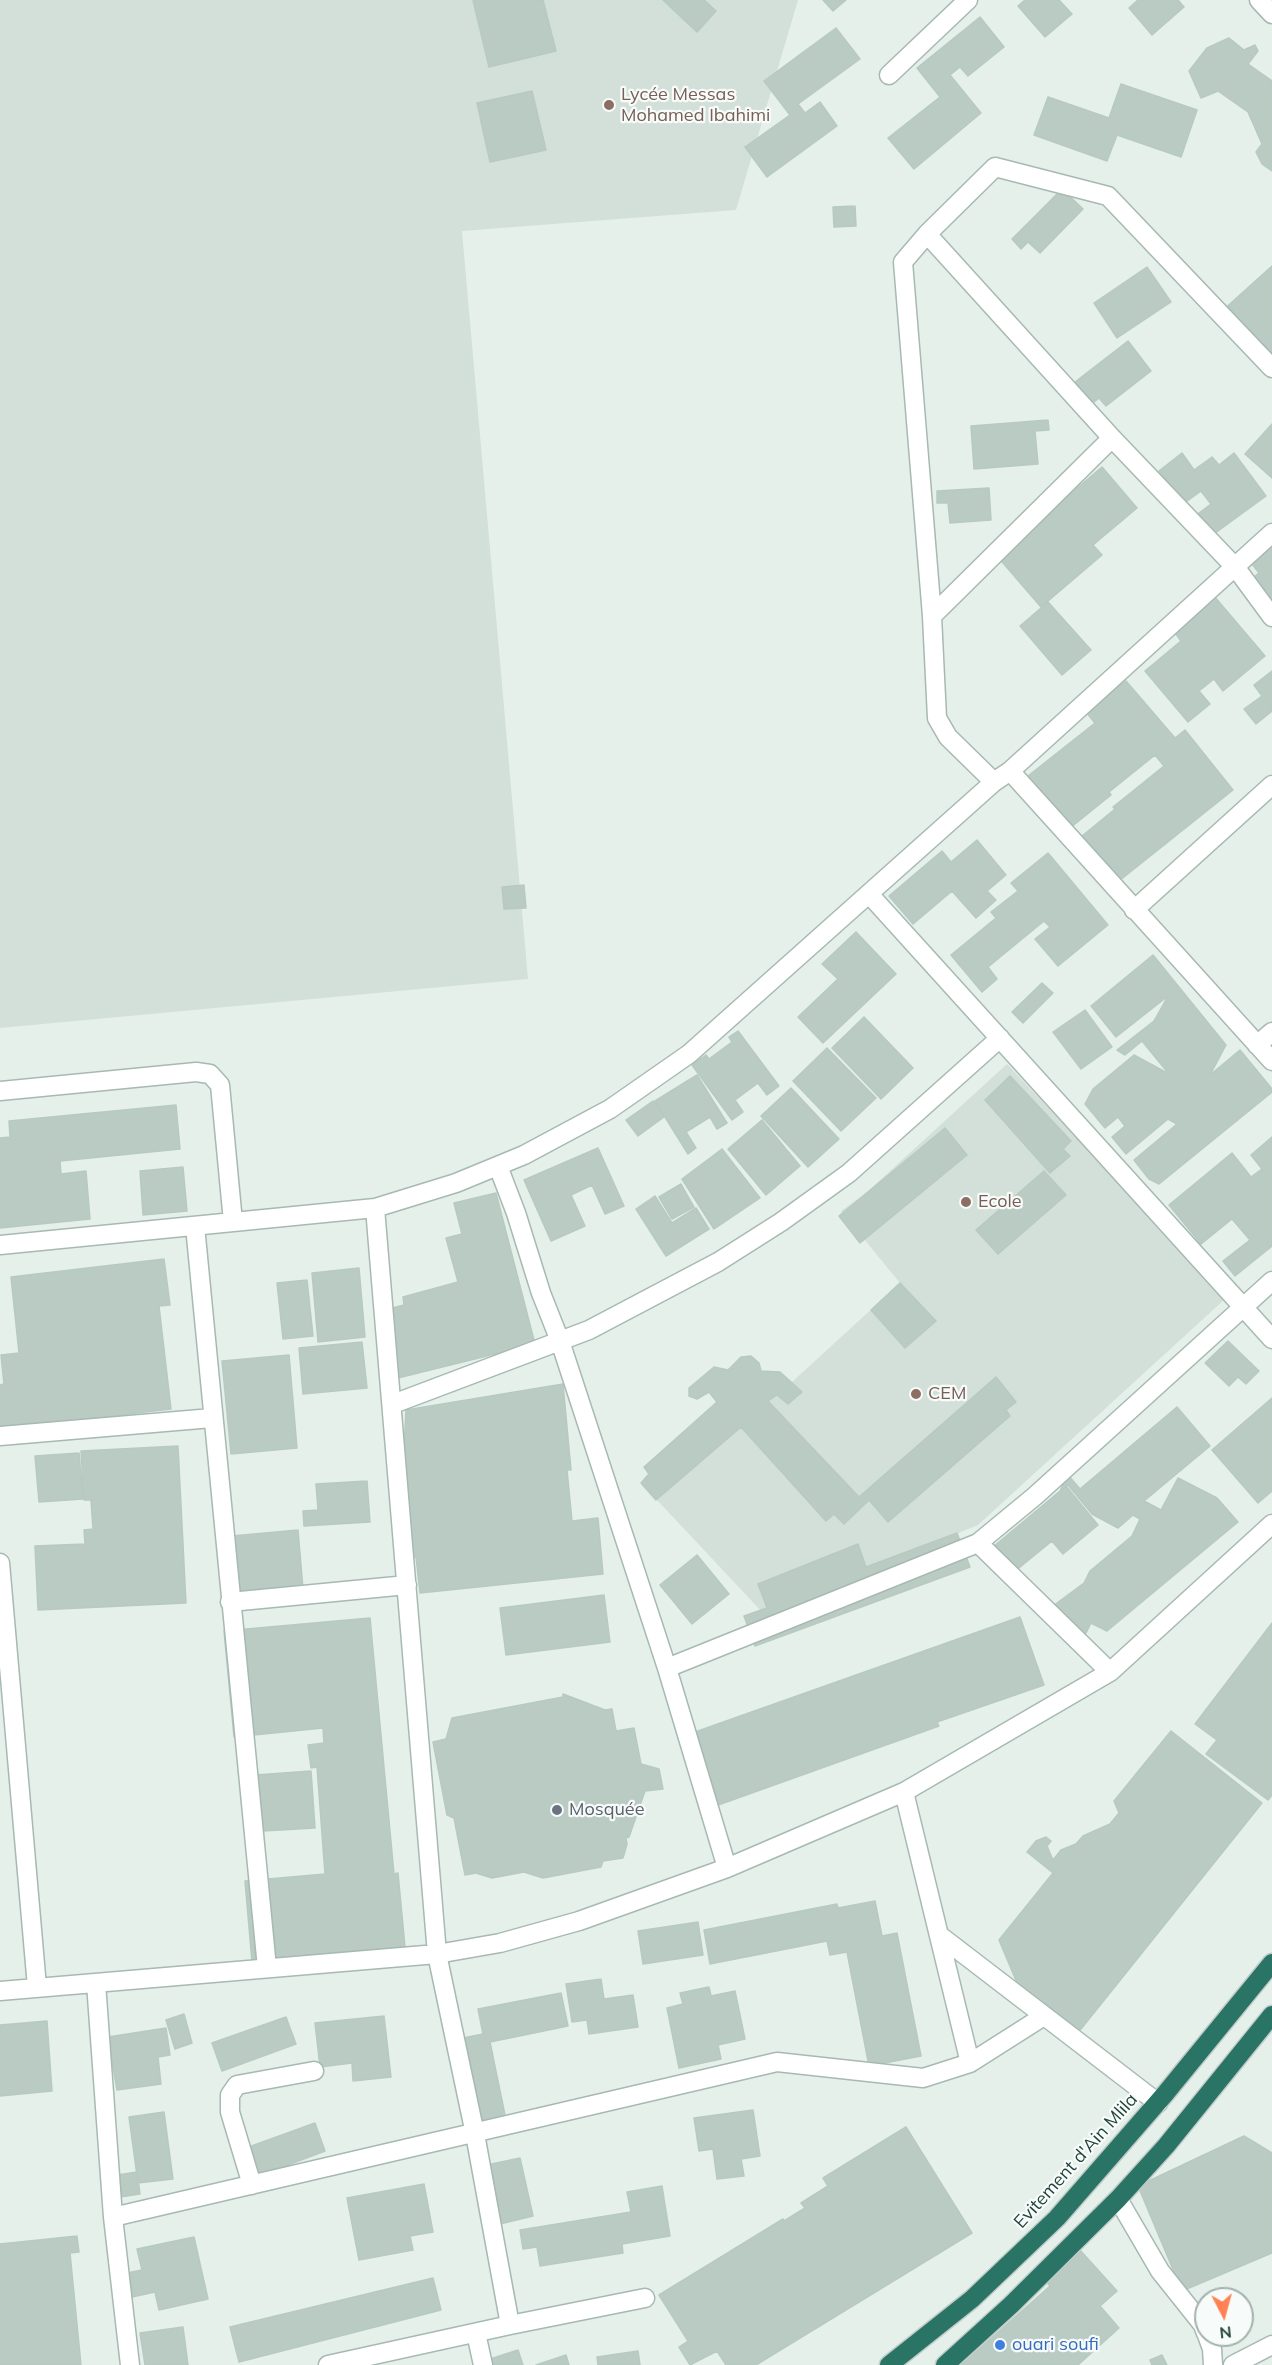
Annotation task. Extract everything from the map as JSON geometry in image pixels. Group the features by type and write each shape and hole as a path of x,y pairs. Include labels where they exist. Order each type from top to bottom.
{"highway":[{"name":"Evitement d'Ain Mlila","path":"889,2365 972,2299 1057,2218 1158,2103 1272,1963"},
{"path":"945,2365 1011,2305 1118,2199 1166,2146 1272,2015"}],"street":[{"path":"889,75 968,0"},
{"path":"1259,0 1272,14"},
{"path":"994,782 948,737 937,718 932,616 903,262 927,234 995,167 1108,196 1272,368"},
{"path":"927,234 1112,438 1236,568 1272,617"},
{"path":"932,616 1112,438"},
{"path":"0,1245 375,1208 456,1183 498,1166 524,1155 610,1109 689,1054 994,782 1010,771 1272,533"},
{"path":"1010,771 1272,1061"},
{"path":"1134,910 1272,785"},
{"path":"869,894 1272,1339"},
{"path":"1257,1045 1272,1032"},
{"path":"393,1404 589,1330 708,1267 781,1222 849,1173 1000,1038"},
{"path":"0,1091 196,1072 210,1074 220,1085 233,1222"},
{"path":"498,1166 516,1213 541,1293 560,1341 668,1668 727,1868"},
{"path":"375,1208 437,1954 475,2134 510,2325"},
{"path":"195,1226 267,1968"},
{"path":"668,1668 978,1544 1035,1496 1272,1281"},
{"path":"0,1436 212,1418"},
{"path":"0,1991 437,1954 500,1943 579,1921 727,1868 904,1792 1110,1672 1272,1524"},
{"path":"978,1544 1110,1672"},
{"path":"0,1563 6,1702 37,1988"},
{"path":"230,1602 407,1586"},
{"path":"904,1792 970,2063"},
{"path":"939,1935 1158,2103"},
{"path":"96,1983 113,2217 130,2365"},
{"path":"113,2217 777,2062 923,2078 970,2063 1044,2016"},
{"path":"252,2185 230,2112 230,2095 237,2085 314,2071"},
{"path":"1118,2199 1160,2271 1194,2314"},
{"path":"328,2365 645,2298"},
{"path":"476,2332 483,2365"},
{"path":"1233,2365 1272,2345"},
{"path":"1211,2347 1213,2365"}],"shaded area":[{"path":"0,0 798,0 736,210 462,231 528,979 0,1028"},
{"name":"CEM","path":"1007,1064 1225,1299 978,1525 764,1614 641,1483 649,1474 644,1467 717,1402 709,1392 697,1399 689,1396 689,1388 728,1370 741,1357 751,1356 759,1363 761,1371 780,1372 792,1382 900,1283 841,1211 867,1192"}],"building":[{"path":"473,0 543,0 556,51 489,67"},
{"path":"663,0 704,0 716,11 697,32"},
{"path":"823,0 846,0 833,11"},
{"path":"1025,0 1059,0 1072,14 1045,37 1018,6"},
{"path":"1138,0 1178,0 1184,7 1152,35 1129,8"},
{"path":"980,17 1004,47 968,76 960,67 950,75 981,113 914,169 888,138 940,97 917,68"},
{"path":"836,28 860,59 798,104 805,113 820,102 837,126 767,177 745,147 790,115 764,81"},
{"path":"1229,38 1244,50 1255,45 1258,51 1248,64 1272,81 1272,171 1262,164 1256,152 1262,144 1248,112 1218,91 1201,98 1189,71 1207,48"},
{"path":"1121,84 1197,110 1181,157 1117,135 1107,161 1034,135 1048,97 1109,118"},
{"path":"532,91 546,150 490,162 477,103"},
{"path":"1062,189 1083,209 1040,253 1028,242 1021,249 1012,239"},
{"path":"855,206 856,226 834,227 833,207"},
{"path":"1272,266 1272,357 1221,312"},
{"path":"1147,267 1171,302 1117,338 1094,303"},
{"path":"1128,341 1151,371 1106,406 1099,398 1083,411 1066,389"},
{"path":"1048,420 1049,430 1035,431 1038,464 974,469 971,426"},
{"path":"1272,424 1272,478 1245,454"},
{"path":"1182,453 1194,470 1212,457 1219,465 1234,453 1266,496 1207,539 1191,519 1211,504 1201,491 1176,509 1160,487 1168,482 1159,471"},
{"path":"1102,467 1137,508 1093,545 1102,555 1041,607 997,556"},
{"path":"989,488 991,520 950,523 948,503 937,503 937,491"},
{"path":"1272,542 1272,610 1250,580 1259,573 1249,560"},
{"path":"1214,596 1265,656 1223,691 1214,679 1199,691 1210,704 1188,722 1145,671 1181,641 1173,630"},
{"path":"1048,602 1091,650 1062,675 1020,626"},
{"path":"1272,671 1272,711 1256,724 1244,709 1262,696 1254,685"},
{"path":"1126,681 1175,738 1185,730 1233,790 1119,881 1082,836 1115,809 1113,807 1164,766 1155,755 1109,792 1111,795 1070,828 1028,776 1095,723 1086,712"},
{"path":"977,840 1006,875 987,891 996,900 976,918 952,891 913,924 889,896 942,851 951,862"},
{"path":"1048,853 1108,925 1058,966 1035,939 1050,927 1044,921 988,967 997,979 982,992 951,955 996,918 991,912 1018,891 1011,883"},
{"path":"524,885 526,908 504,909 502,887"},
{"path":"856,932 896,974 823,1043 798,1017 838,979 822,964"},
{"path":"1153,955 1226,1045 1210,1075 1240,1050 1272,1089 1272,1092 1159,1184 1149,1179 1134,1160 1177,1124 1168,1119 1126,1154 1112,1137 1125,1126 1118,1117 1105,1128 1085,1104 1093,1089 1134,1055 1169,1074 1142,1041 1125,1055 1117,1050 1154,1021 1168,996 1116,1037 1091,1006"},
{"path":"1042,983 1053,993 1023,1023 1012,1012"},
{"path":"1085,1010 1112,1047 1081,1069 1053,1032"},
{"path":"864,1017 913,1068 881,1099 832,1048"},
{"path":"738,1031 779,1086 767,1095 758,1083 735,1100 743,1112 732,1120 692,1065 706,1055 709,1059 732,1042 729,1037"},
{"path":"827,1048 876,1098 841,1131 793,1081"},
{"path":"697,1075 727,1123 717,1129 710,1117 686,1132 696,1148 688,1154 655,1101"},
{"path":"1010,1076 1071,1141 1063,1149 1070,1156 1050,1173 985,1100"},
{"path":"791,1088 839,1139 808,1167 761,1116"},
{"path":"653,1101 664,1117 638,1136 626,1120"},
{"path":"176,1105 180,1149 60,1161 61,1174 86,1171 90,1219 0,1228 0,1138 10,1137 9,1121"},
{"path":"762,1120 800,1166 766,1195 728,1149"},
{"path":"945,1128 967,1155 860,1243 839,1216"},
{"path":"1272,1137 1272,1246 1235,1276 1223,1261 1250,1240 1232,1219 1201,1244 1169,1205 1232,1153 1251,1177 1262,1169 1251,1155"},
{"path":"598,1148 624,1206 605,1214 592,1185 571,1195 585,1226 551,1241 524,1180"},
{"path":"722,1149 760,1198 714,1229 682,1179"},
{"path":"183,1167 187,1211 143,1215 140,1171"},
{"path":"1044,1171 1066,1195 998,1254 976,1230"},
{"path":"681,1184 694,1207 672,1219 659,1197"},
{"path":"496,1193 535,1344 394,1379 377,1312 404,1305 403,1297 458,1282 446,1238 462,1234 454,1203"},
{"path":"655,1196 672,1223 696,1208 709,1229 666,1256 636,1209"},
{"path":"164,1259 170,1305 159,1306 171,1409 26,1426 0,1432 0,1385 4,1384 1,1355 19,1353 11,1277"},
{"path":"359,1268 365,1337 318,1342 312,1273"},
{"path":"307,1280 313,1336 283,1339 277,1283"},
{"path":"900,1283 936,1321 905,1348 871,1310"},
{"path":"1228,1341 1259,1371 1246,1384 1238,1377 1229,1386 1205,1363"},
{"path":"362,1342 367,1388 303,1394 299,1348"},
{"path":"289,1355 297,1448 231,1454 222,1361"},
{"path":"751,1356 759,1363 761,1371 780,1372 802,1392 788,1404 777,1395 768,1401 859,1497 996,1377 1016,1402 1006,1410 1010,1416 888,1522 869,1500 844,1524 834,1514 826,1521 741,1427 656,1500 641,1483 649,1474 644,1467 717,1402 709,1392 697,1399 689,1396 689,1388 714,1367 728,1370 741,1357"},
{"path":"563,1384 571,1470 567,1470 572,1521 598,1518 603,1574 420,1593 416,1557 408,1557 407,1465 403,1465 406,1410"},
{"path":"1272,1398 1272,1491 1258,1503 1212,1450"},
{"path":"1177,1407 1210,1446 1144,1501 1161,1510 1178,1478 1217,1498 1238,1522 1107,1631 1091,1623 1086,1633 1077,1641 1053,1606 1084,1583 1090,1571 1132,1536 1140,1519 1133,1515 1118,1528 1092,1514 1068,1485 1059,1493 1068,1475 1080,1489"},
{"path":"178,1446 186,1603 38,1610 35,1546 85,1544 84,1530 93,1529 91,1500 84,1500 81,1451"},
{"path":"79,1453 83,1499 39,1502 35,1456"},
{"path":"367,1481 370,1522 304,1526 303,1511 318,1510 316,1484"},
{"path":"1066,1486 1098,1525 1063,1554 1052,1541 1014,1572 993,1547"},
{"path":"298,1530 303,1589 226,1596 221,1537"},
{"path":"957,1533 970,1567 755,1646 744,1616 767,1608 758,1584 858,1544 866,1567"},
{"path":"697,1555 729,1594 692,1624 660,1585"},
{"path":"604,1595 610,1642 506,1655 500,1608"},
{"path":"1020,1617 1044,1685 937,1722 939,1726 707,1809 681,1737"},
{"path":"370,1618 394,1874 398,1873 405,1947 252,1962 245,1881 325,1874 317,1767 311,1768 308,1745 324,1743 323,1728 234,1737 224,1631"},
{"path":"1272,1623 1272,1795 1268,1800 1206,1754 1217,1740 1195,1724"},
{"name":"Mosquée","path":"563,1694 605,1710 612,1709 616,1731 634,1728 641,1764 659,1769 663,1789 645,1791 629,1837 626,1838 627,1844 623,1858 603,1861 601,1867 543,1878 524,1872 492,1878 476,1873 465,1875 454,1818 447,1815 433,1742 446,1739 452,1718 563,1697"},
{"path":"1171,1731 1262,1803 1081,2029 1062,2037 1028,2009 999,1940 1053,1873 1027,1852 1036,1841 1046,1837 1051,1841 1047,1846 1053,1860 1061,1850 1076,1844 1083,1836 1110,1824 1119,1813 1114,1801"},
{"path":"311,1771 315,1828 246,1832 242,1776"},
{"path":"875,1901 882,1936 897,1933 921,2056 869,2066 847,1952 830,1955 827,1941 710,1964 704,1930 837,1904 838,1908"},
{"path":"698,1922 703,1955 643,1964 638,1931"},
{"path":"601,1979 604,1999 633,1995 638,2027 589,2034 587,2020 572,2022 566,1984"},
{"path":"709,1987 711,1996 735,1991 745,2039 718,2045 721,2059 679,2068 667,2008 683,2004 680,1993"},
{"path":"561,1993 568,2026 490,2042 506,2120 470,2127 453,2040 483,2034 478,2009"},
{"path":"184,2014 192,2043 175,2049 166,2020"},
{"path":"384,2016 391,2077 353,2081 352,2063 320,2067 315,2023"},
{"path":"286,2017 296,2044 222,2071 212,2043"},
{"path":"47,2021 52,2091 0,2096 0,2025"},
{"path":"166,2028 170,2055 158,2057 161,2084 117,2090 108,2037"},
{"path":"753,2110 760,2156 741,2159 744,2176 717,2179 713,2149 699,2151 694,2118"},
{"path":"164,2112 173,2179 138,2183 129,2117"},
{"path":"315,2123 325,2151 256,2177 246,2148"},
{"path":"906,2127 972,2233 756,2365 726,2365 717,2351 690,2365 679,2347 688,2341 659,2295 783,2219 784,2221 805,2208 801,2203 828,2186 823,2178"},
{"path":"1244,2136 1272,2153 1272,2253 1182,2291 1138,2186"},
{"path":"520,2158 533,2216 496,2225 482,2166"},
{"path":"137,2172 140,2194 120,2197 117,2175"},
{"path":"424,2184 433,2232 410,2236 413,2250 359,2260 347,2198"},
{"path":"662,2186 670,2236 622,2244 623,2253 540,2266 537,2247 523,2249 520,2230 631,2212 627,2192"},
{"path":"77,2236 79,2252 70,2253 81,2365 0,2365 0,2244"},
{"path":"194,2237 208,2299 159,2310 155,2292 132,2297 127,2273 142,2270 137,2249"},
{"path":"1070,2239 1117,2291 1100,2306 1119,2328 1078,2365 961,2365 1050,2286 1035,2270"},
{"path":"433,2278 441,2310 239,2362 230,2327"},
{"path":"183,2327 188,2365 145,2365 140,2333"},
{"path":"518,2350 523,2365 479,2365 478,2363"},
{"path":"638,2351 640,2365 598,2365 597,2357"},
{"path":"566,2355 569,2365 536,2365"},
{"path":"1162,2355 1167,2365 1152,2365 1150,2360"}],"place":[{"name":"Lycée Messas Mohamed Ibahimi","path":"609,105"},
{"name":"Ecole","path":"966,1202"},
{"name":"CEM","path":"916,1394"},
{"name":"Mosquée","path":"557,1810"},
{"name":"ouari soufi","path":"1000,2345"}]}
